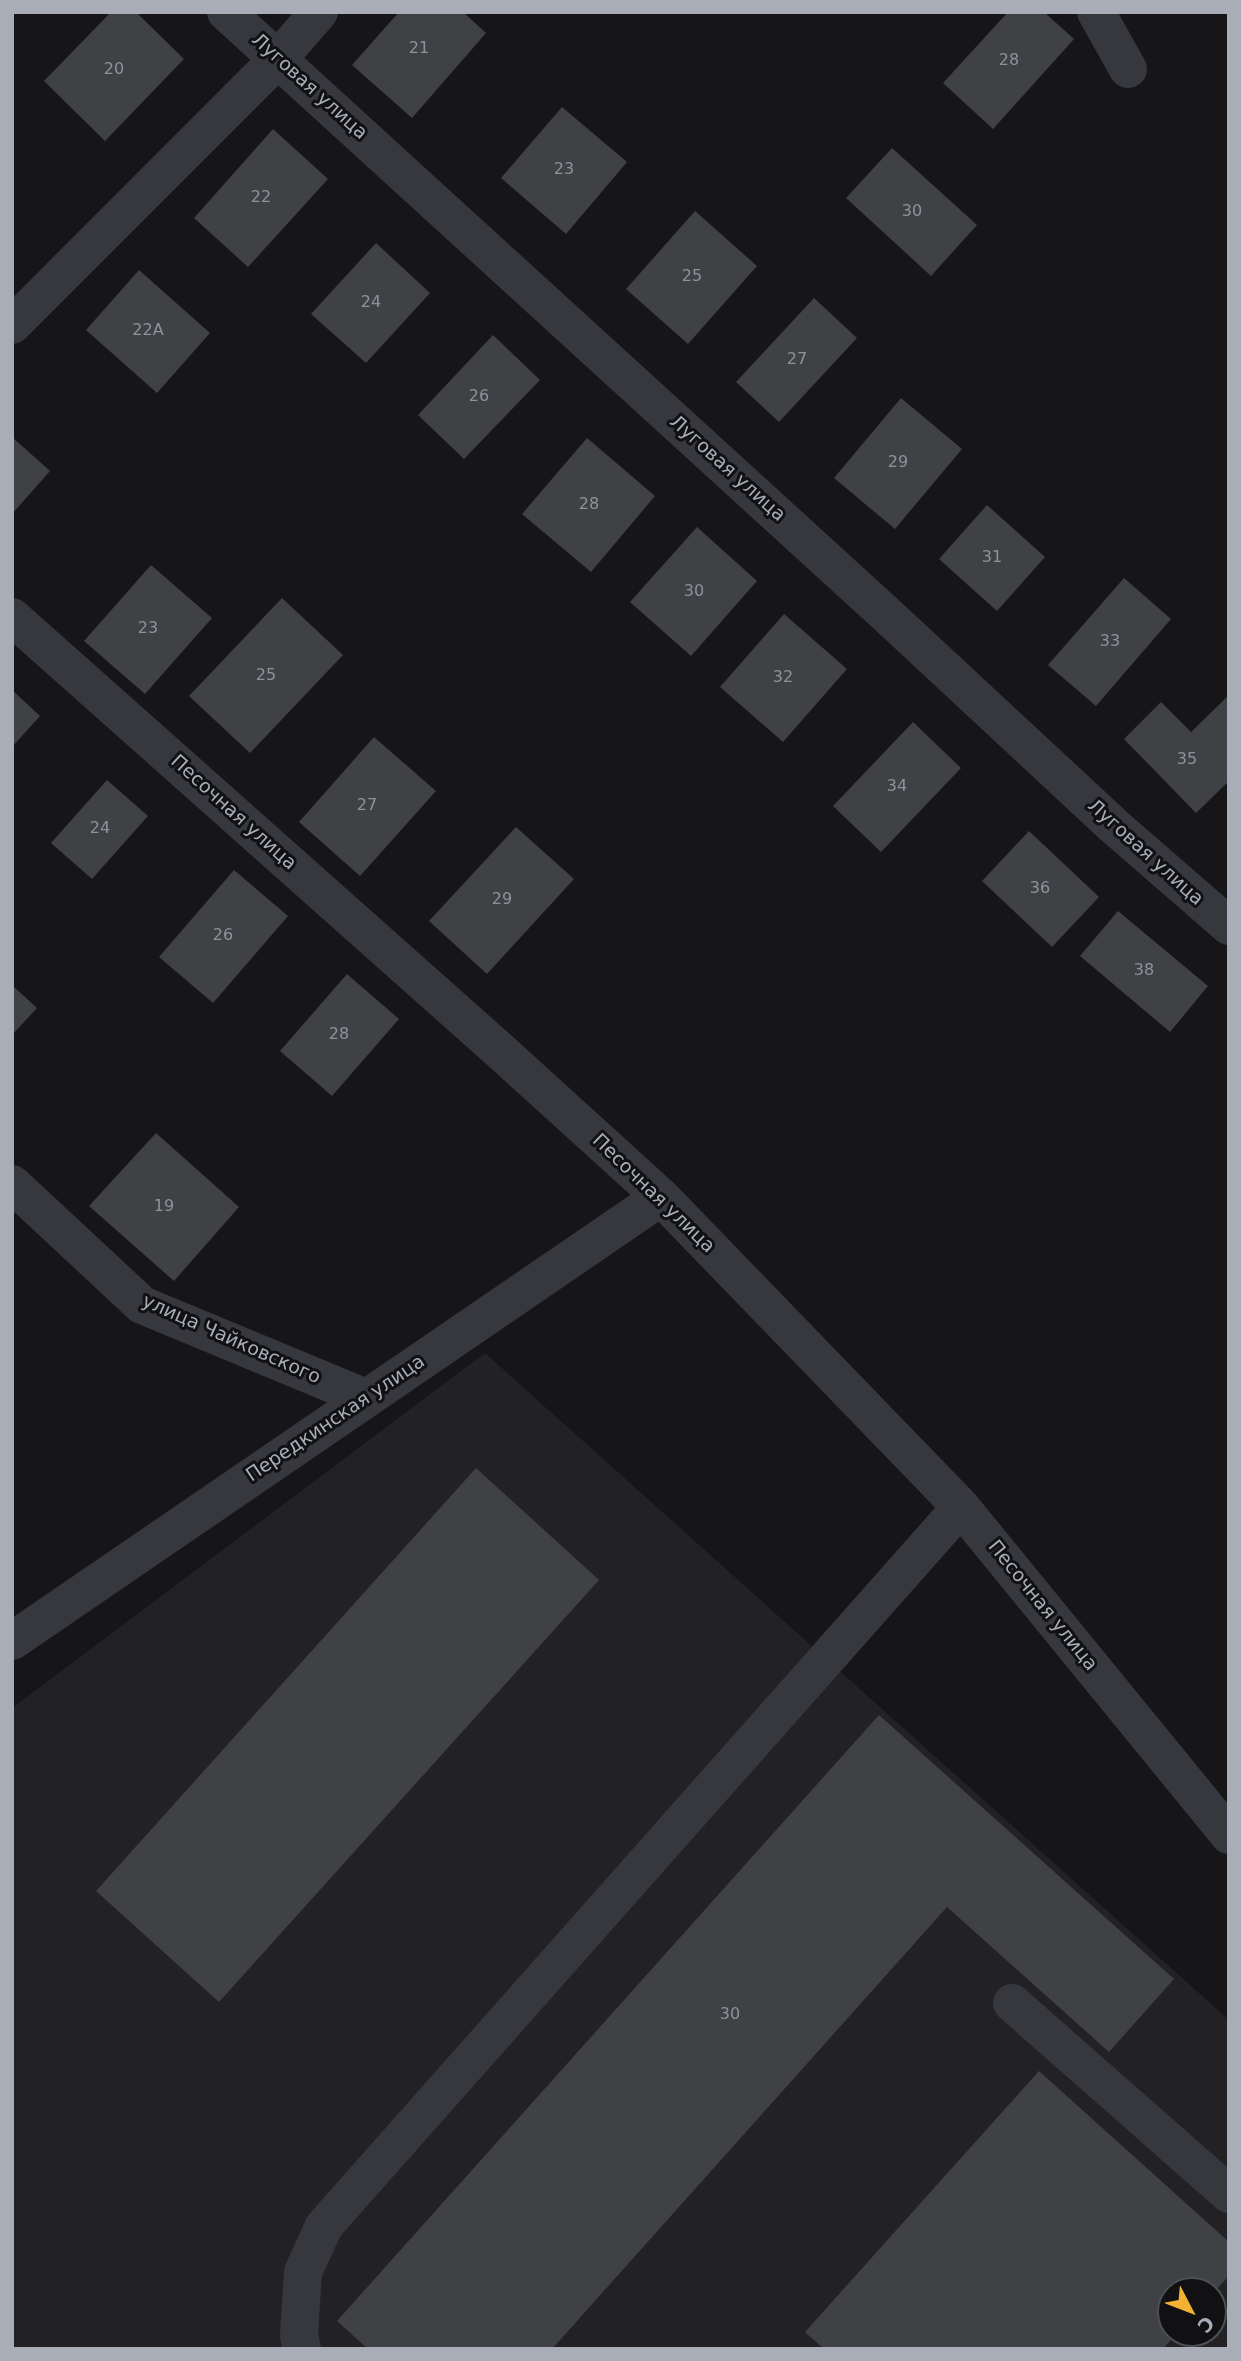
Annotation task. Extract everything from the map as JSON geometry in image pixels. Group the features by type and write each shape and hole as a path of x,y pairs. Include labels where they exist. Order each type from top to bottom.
{"street":[{"name":"Луговая улица","path":"226,12 1114,826 1229,926"},
{"path":"12,325 278,59 319,12"},
{"path":"1096,12 1128,69"},
{"name":"Песочная улица","path":"12,617 498,1049 661,1198 961,1507 1229,1835"},
{"name":"улица Чайковского","path":"12,1184 142,1305 366,1398"},
{"name":"Передкинская улица","path":"12,1641 661,1198"},
{"path":"302,2349 299,2335 303,2272 324,2226 961,1507"},
{"path":"1012,2003 1229,2194"}],"shaded area":[{"path":"485,1353 1229,2020 1229,2349 12,2349 12,1708"}],"building":[{"path":"111,12 136,12 184,59 105,141 44,81"},
{"path":"399,12 463,12 486,33 412,118 352,65"},
{"path":"1008,12 1044,12 1074,39 993,129 943,83"},
{"path":"562,107 627,162 566,234 501,178"},
{"path":"273,129 328,179 248,267 194,218"},
{"path":"892,148 977,225 931,276 846,198"},
{"path":"695,211 757,266 688,344 626,289"},
{"path":"376,243 430,293 366,363 311,314"},
{"path":"139,270 210,333 157,393 86,330"},
{"path":"814,298 857,338 779,422 736,382"},
{"path":"493,335 540,380 464,459 418,415"},
{"path":"901,398 962,449 895,529 834,478"},
{"path":"12,437 50,471 12,514"},
{"path":"587,438 655,496 591,572 522,514"},
{"path":"987,505 1045,557 997,611 939,559"},
{"path":"697,527 757,581 691,656 630,602"},
{"path":"151,565 212,618 145,694 84,641"},
{"path":"1124,578 1171,619 1096,706 1048,665"},
{"path":"282,598 343,655 250,753 189,696"},
{"path":"784,614 847,669 783,742 720,687"},
{"path":"12,690 40,716 12,747"},
{"path":"1229,695 1229,781 1196,813 1124,739 1161,702 1191,732"},
{"path":"913,722 961,768 881,852 833,806"},
{"path":"374,737 436,791 360,876 299,822"},
{"path":"107,780 148,816 92,879 51,843"},
{"path":"516,827 574,879 487,974 429,921"},
{"path":"1029,831 1099,897 1052,947 982,881"},
{"path":"234,870 288,916 213,1003 159,957"},
{"path":"1118,911 1208,986 1170,1032 1080,956"},
{"path":"347,974 399,1019 332,1096 280,1051"},
{"path":"12,985 37,1008 12,1035"},
{"path":"156,1133 239,1207 174,1281 89,1206"},
{"path":"476,1468 599,1580 219,2002 96,1891"},
{"path":"879,1715 1174,1979 1109,2052 947,1907 552,2349 368,2349 337,2321"},
{"path":"1039,2071 1229,2242 1227,2278 1157,2277 1157,2347 1165,2347 1163,2349 824,2349 805,2332"}]}
